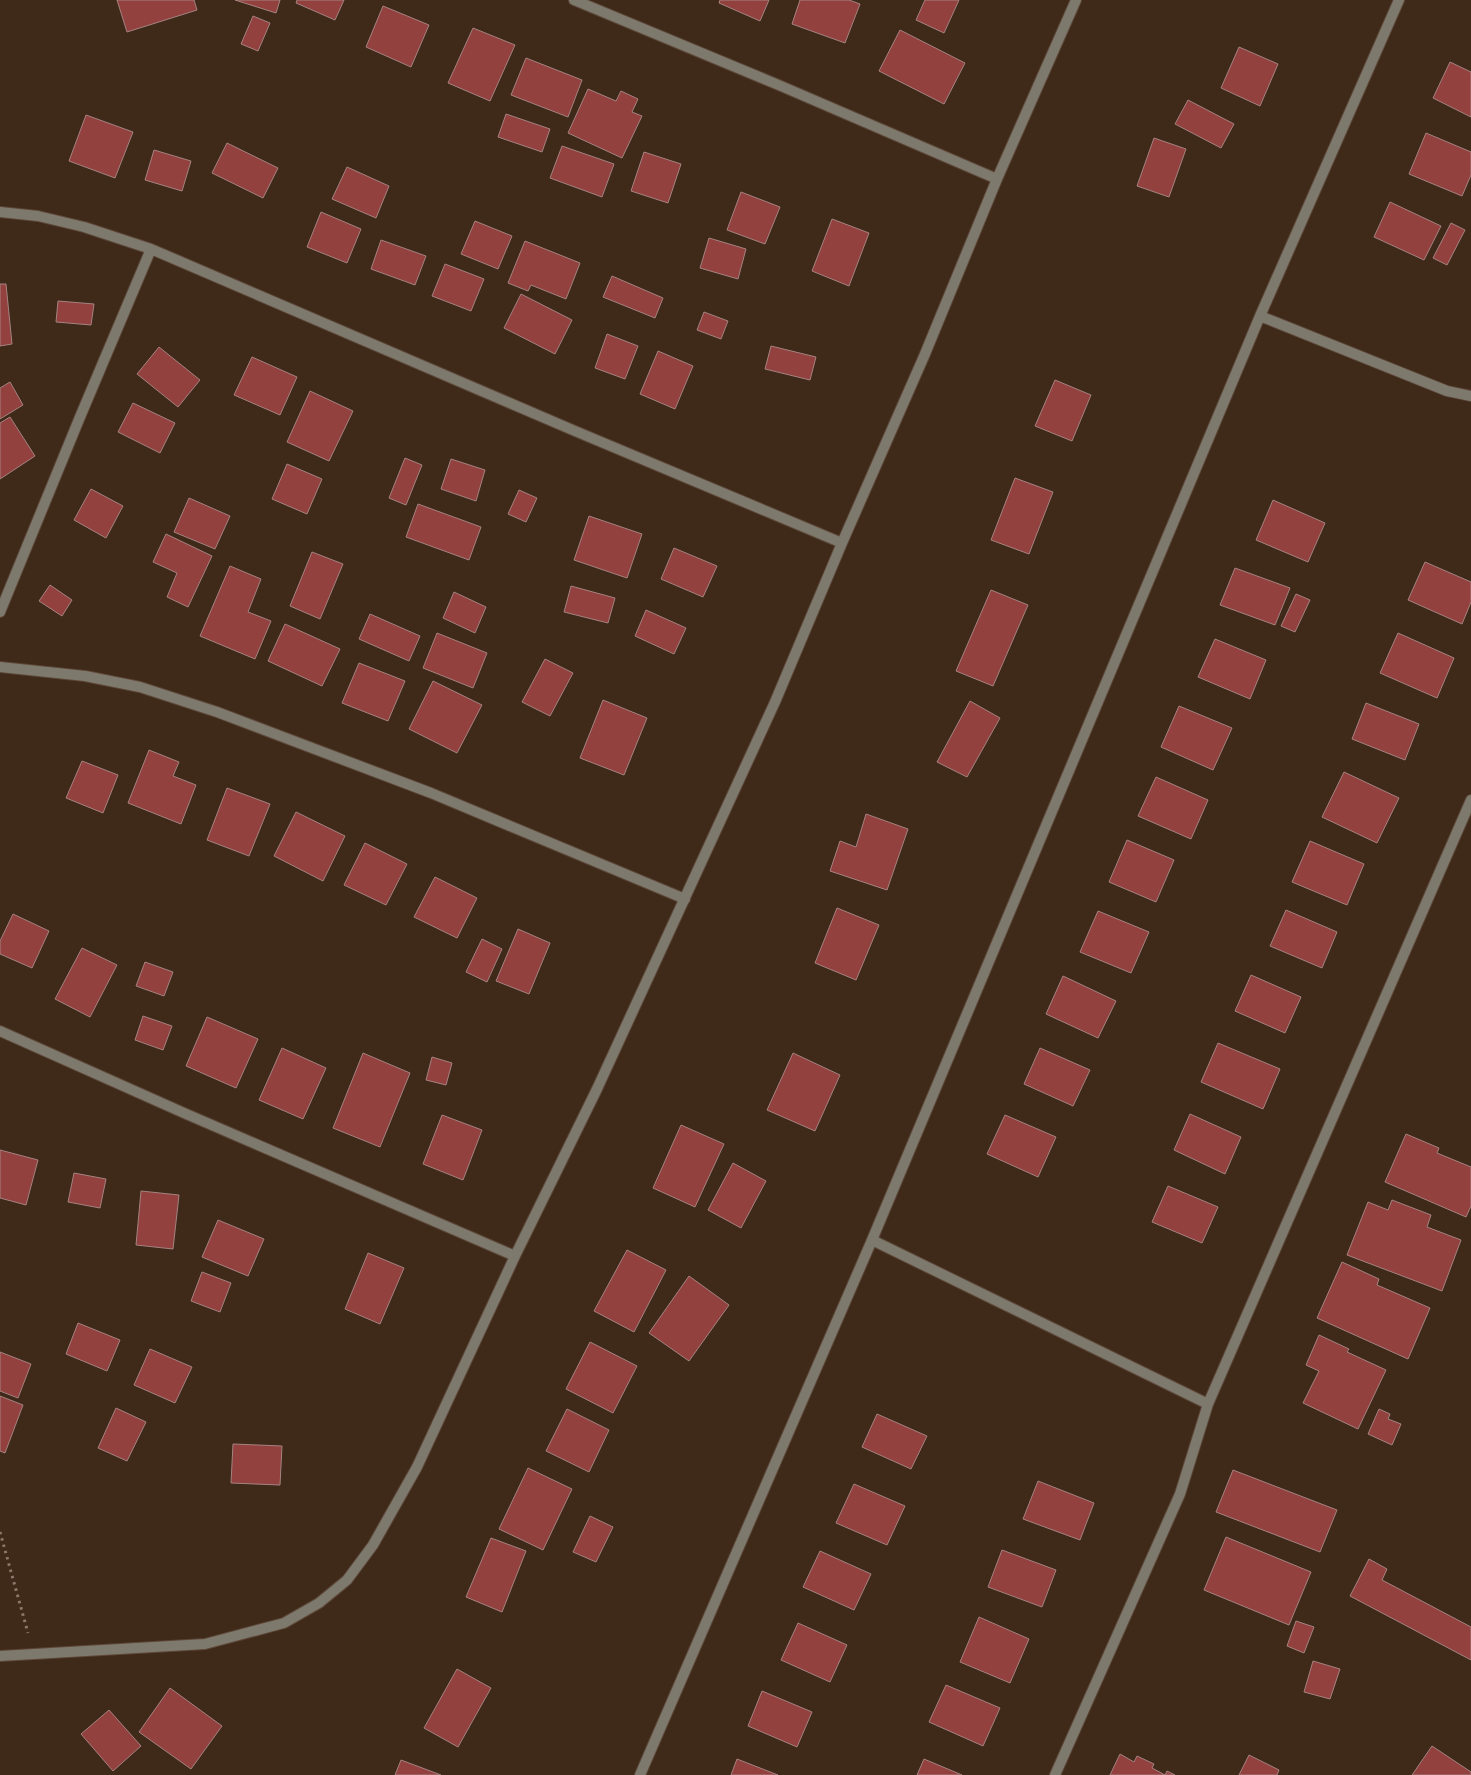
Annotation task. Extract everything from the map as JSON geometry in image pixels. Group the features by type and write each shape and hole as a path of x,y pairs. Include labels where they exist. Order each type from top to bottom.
{"street":[{"path":"574,0 997,179"},
{"path":"0,1656 205,1644 284,1623 319,1603 347,1580 373,1544 417,1467 515,1256 597,1089 775,702 925,354 997,179 1076,0"},
{"path":"640,1775 872,1240 1260,316 1399,0"},
{"path":"0,212 38,216 84,227 151,249 842,543"},
{"path":"0,612 151,249"},
{"path":"1260,316 1447,391 1471,396"},
{"path":"0,667 85,676 140,688 217,712 431,793 685,899"},
{"path":"1055,1775 1180,1494 1208,1404 1471,800"},
{"path":"0,1031 515,1256"},
{"path":"872,1240 1208,1404"}],"path":[{"path":"0,1532 34,1654"}],"building":[{"path":"117,0 194,0 197,10 127,32"},
{"path":"235,0 280,0 276,13"},
{"path":"297,0 344,0 335,20 296,3"},
{"path":"720,0 769,0 760,21 719,3"},
{"path":"800,0 849,0 860,4 845,43 792,24"},
{"path":"925,0 959,0 944,33 916,20"},
{"path":"383,6 429,25 411,67 366,47"},
{"path":"253,16 270,23 258,51 241,44"},
{"path":"473,28 515,45 490,101 448,83"},
{"path":"900,30 965,63 944,104 879,71"},
{"path":"1239,47 1278,64 1260,106 1221,88"},
{"path":"526,58 582,80 568,117 511,95"},
{"path":"1450,62 1471,72 1471,117 1433,98"},
{"path":"588,89 616,101 621,91 638,99 632,112 642,116 622,158 568,133"},
{"path":"1188,100 1234,124 1221,148 1175,124"},
{"path":"506,114 550,129 542,152 498,137"},
{"path":"86,115 133,132 115,178 69,161"},
{"path":"1426,133 1471,152 1471,175 1462,196 1409,174"},
{"path":"1154,138 1186,149 1169,197 1137,186"},
{"path":"227,143 278,168 263,198 212,173"},
{"path":"562,146 614,164 602,197 550,178"},
{"path":"154,150 191,161 182,191 145,180"},
{"path":"644,152 681,164 668,203 631,191"},
{"path":"347,167 389,186 376,218 332,199"},
{"path":"741,192 780,207 765,244 727,230"},
{"path":"1390,202 1441,226 1424,260 1374,237"},
{"path":"321,212 361,229 347,263 307,247"},
{"path":"832,219 869,233 849,286 812,271"},
{"path":"475,221 512,236 498,269 461,254"},
{"path":"1451,223 1465,230 1447,265 1433,258"},
{"path":"709,238 746,249 738,279 700,268"},
{"path":"381,240 426,256 415,285 371,269"},
{"path":"525,241 580,263 566,299 531,285 528,291 508,283"},
{"path":"445,264 484,279 471,311 432,296"},
{"path":"612,276 663,298 655,318 603,297"},
{"path":"0,284 6,284 12,344 0,346"},
{"path":"521,294 572,320 555,354 504,328"},
{"path":"58,301 94,304 91,325 56,322"},
{"path":"704,312 728,321 721,339 697,330"},
{"path":"607,334 638,346 625,379 595,368"},
{"path":"771,346 816,357 810,380 765,369"},
{"path":"159,347 200,380 178,407 137,374"},
{"path":"658,351 693,366 675,409 640,394"},
{"path":"252,357 297,377 280,415 234,395"},
{"path":"1055,380 1091,395 1072,441 1035,426"},
{"path":"10,382 23,405 0,419 0,388"},
{"path":"310,391 353,411 329,461 287,442"},
{"path":"133,403 175,423 160,453 118,432"},
{"path":"10,417 35,456 0,479 0,423"},
{"path":"405,458 422,465 406,505 389,498"},
{"path":"451,459 485,470 476,501 441,489"},
{"path":"287,464 322,479 307,514 272,499"},
{"path":"1015,478 1053,492 1029,554 991,540"},
{"path":"91,489 123,506 106,538 74,520"},
{"path":"519,490 537,498 526,522 508,514"},
{"path":"189,498 230,516 215,549 174,532"},
{"path":"1273,500 1325,523 1308,562 1256,540"},
{"path":"418,504 481,527 469,560 406,537"},
{"path":"589,516 642,534 627,578 574,560"},
{"path":"166,534 212,556 188,607 167,597 177,573 153,562"},
{"path":"674,548 717,566 703,597 661,579"},
{"path":"312,552 343,564 320,619 290,606"},
{"path":"1425,562 1471,582 1471,602 1462,624 1408,600"},
{"path":"230,566 261,579 248,612 271,621 255,659 200,636"},
{"path":"1235,568 1290,588 1275,625 1220,605"},
{"path":"50,585 72,600 62,616 39,601"},
{"path":"571,586 615,598 608,623 564,612"},
{"path":"991,590 1028,605 993,686 956,671"},
{"path":"454,592 486,607 475,633 443,618"},
{"path":"1296,594 1310,600 1295,632 1281,626"},
{"path":"646,610 686,628 674,654 635,636"},
{"path":"370,614 420,636 409,661 359,639"},
{"path":"285,624 340,649 322,686 268,661"},
{"path":"437,633 487,653 473,688 423,668"},
{"path":"1398,633 1454,658 1437,698 1380,673"},
{"path":"1215,639 1266,660 1250,699 1198,677"},
{"path":"545,659 573,673 550,716 522,702"},
{"path":"359,663 405,681 388,721 342,703"},
{"path":"433,681 482,705 457,753 409,729"},
{"path":"603,700 647,718 624,775 580,758"},
{"path":"970,701 1000,718 967,777 937,762"},
{"path":"1366,703 1419,724 1405,760 1352,739"},
{"path":"1179,706 1232,728 1213,770 1161,747"},
{"path":"149,750 179,762 173,776 196,785 181,824 128,803"},
{"path":"82,761 118,775 103,813 66,798"},
{"path":"1344,772 1399,798 1377,843 1322,817"},
{"path":"1156,777 1208,800 1191,839 1138,816"},
{"path":"227,788 270,804 249,856 207,840"},
{"path":"296,812 345,836 323,881 274,856"},
{"path":"866,814 908,829 887,890 830,871 840,841 856,847"},
{"path":"1127,840 1174,860 1156,902 1109,882"},
{"path":"1310,841 1364,864 1347,905 1292,882"},
{"path":"365,843 407,864 386,905 344,885"},
{"path":"435,877 477,898 457,938 414,917"},
{"path":"837,908 879,925 856,980 815,963"},
{"path":"1286,910 1337,932 1322,968 1270,946"},
{"path":"1098,911 1149,932 1131,973 1080,952"},
{"path":"13,914 49,931 32,968 0,954 0,941"},
{"path":"518,929 550,943 529,994 496,981"},
{"path":"482,939 502,949 487,982 466,972"},
{"path":"82,948 117,965 90,1017 55,999"},
{"path":"145,962 173,972 164,996 136,986"},
{"path":"1251,975 1301,997 1285,1033 1235,1011"},
{"path":"1063,976 1116,1001 1098,1038 1046,1014"},
{"path":"143,1016 172,1026 163,1050 135,1040"},
{"path":"207,1017 258,1039 236,1088 186,1066"},
{"path":"1218,1043 1280,1069 1263,1109 1201,1082"},
{"path":"282,1048 326,1068 303,1119 259,1100"},
{"path":"1040,1048 1090,1070 1073,1106 1024,1084"},
{"path":"363,1053 410,1073 380,1147 333,1128"},
{"path":"793,1053 840,1075 815,1131 767,1110"},
{"path":"432,1057 452,1063 446,1085 426,1080"},
{"path":"1190,1114 1241,1137 1225,1174 1174,1150"},
{"path":"442,1115 482,1130 463,1180 423,1164"},
{"path":"1005,1115 1056,1137 1038,1177 987,1154"},
{"path":"681,1125 724,1144 695,1207 653,1188"},
{"path":"1406,1134 1439,1148 1437,1153 1471,1167 1471,1206 1466,1217 1385,1182"},
{"path":"0,1150 38,1160 26,1205 0,1198"},
{"path":"733,1163 766,1181 741,1228 708,1210"},
{"path":"74,1173 106,1179 100,1208 68,1202"},
{"path":"1168,1186 1218,1207 1202,1243 1152,1222"},
{"path":"141,1191 179,1195 173,1249 136,1245"},
{"path":"1392,1200 1431,1215 1427,1227 1461,1240 1442,1291 1347,1255 1368,1202 1388,1210"},
{"path":"218,1220 264,1239 248,1276 202,1257"},
{"path":"627,1250 666,1270 634,1332 594,1311"},
{"path":"368,1253 404,1268 380,1324 345,1309"},
{"path":"1342,1262 1379,1279 1377,1285 1430,1308 1408,1359 1317,1318"},
{"path":"202,1272 231,1283 220,1312 191,1301"},
{"path":"689,1276 729,1305 689,1361 649,1333"},
{"path":"78,1323 120,1340 107,1371 66,1354"},
{"path":"1319,1335 1349,1349 1347,1352 1386,1370 1358,1429 1303,1403 1319,1371 1306,1365"},
{"path":"590,1342 637,1366 613,1413 566,1389"},
{"path":"150,1349 192,1367 175,1403 134,1385"},
{"path":"0,1352 31,1364 18,1398 0,1391"},
{"path":"0,1396 23,1405 5,1453 0,1451"},
{"path":"116,1408 146,1422 127,1461 98,1448"},
{"path":"567,1409 609,1430 589,1472 546,1451"},
{"path":"1379,1409 1390,1414 1388,1419 1401,1424 1392,1445 1368,1434"},
{"path":"877,1414 927,1436 911,1469 862,1447"},
{"path":"233,1444 282,1446 280,1485 231,1483"},
{"path":"528,1468 572,1489 543,1550 499,1529"},
{"path":"1233,1470 1337,1510 1320,1552 1216,1512"},
{"path":"1038,1481 1094,1503 1080,1540 1023,1519"},
{"path":"854,1484 905,1506 887,1545 836,1523"},
{"path":"590,1516 613,1527 596,1562 573,1552"},
{"path":"1226,1537 1311,1572 1289,1625 1204,1590"},
{"path":"491,1538 526,1551 502,1612 466,1597"},
{"path":"1002,1550 1056,1570 1042,1607 988,1587"},
{"path":"820,1551 871,1574 854,1610 803,1587"},
{"path":"1369,1559 1387,1569 1382,1580 1471,1627 1471,1660 1350,1596"},
{"path":"979,1617 1029,1639 1010,1683 960,1662"},
{"path":"1296,1621 1314,1627 1304,1653 1287,1646"},
{"path":"798,1623 847,1645 830,1682 781,1660"},
{"path":"1313,1661 1340,1669 1330,1699 1304,1692"},
{"path":"457,1669 491,1688 458,1747 424,1728"},
{"path":"946,1685 1000,1708 983,1746 929,1722"},
{"path":"170,1688 222,1726 191,1769 139,1732"},
{"path":"762,1691 812,1712 797,1747 748,1726"},
{"path":"109,1710 141,1746 113,1771 81,1734"},
{"path":"1432,1746 1471,1772 1471,1775 1412,1775"},
{"path":"1120,1754 1134,1762 1137,1756 1154,1764 1152,1768 1165,1775 1110,1775"},
{"path":"1249,1755 1279,1770 1277,1775 1239,1775"},
{"path":"737,1759 778,1775 731,1775"},
{"path":"924,1759 962,1775 917,1775"},
{"path":"401,1760 441,1775 395,1775"},
{"path":"1167,1771 1175,1775 1165,1775"}]}
